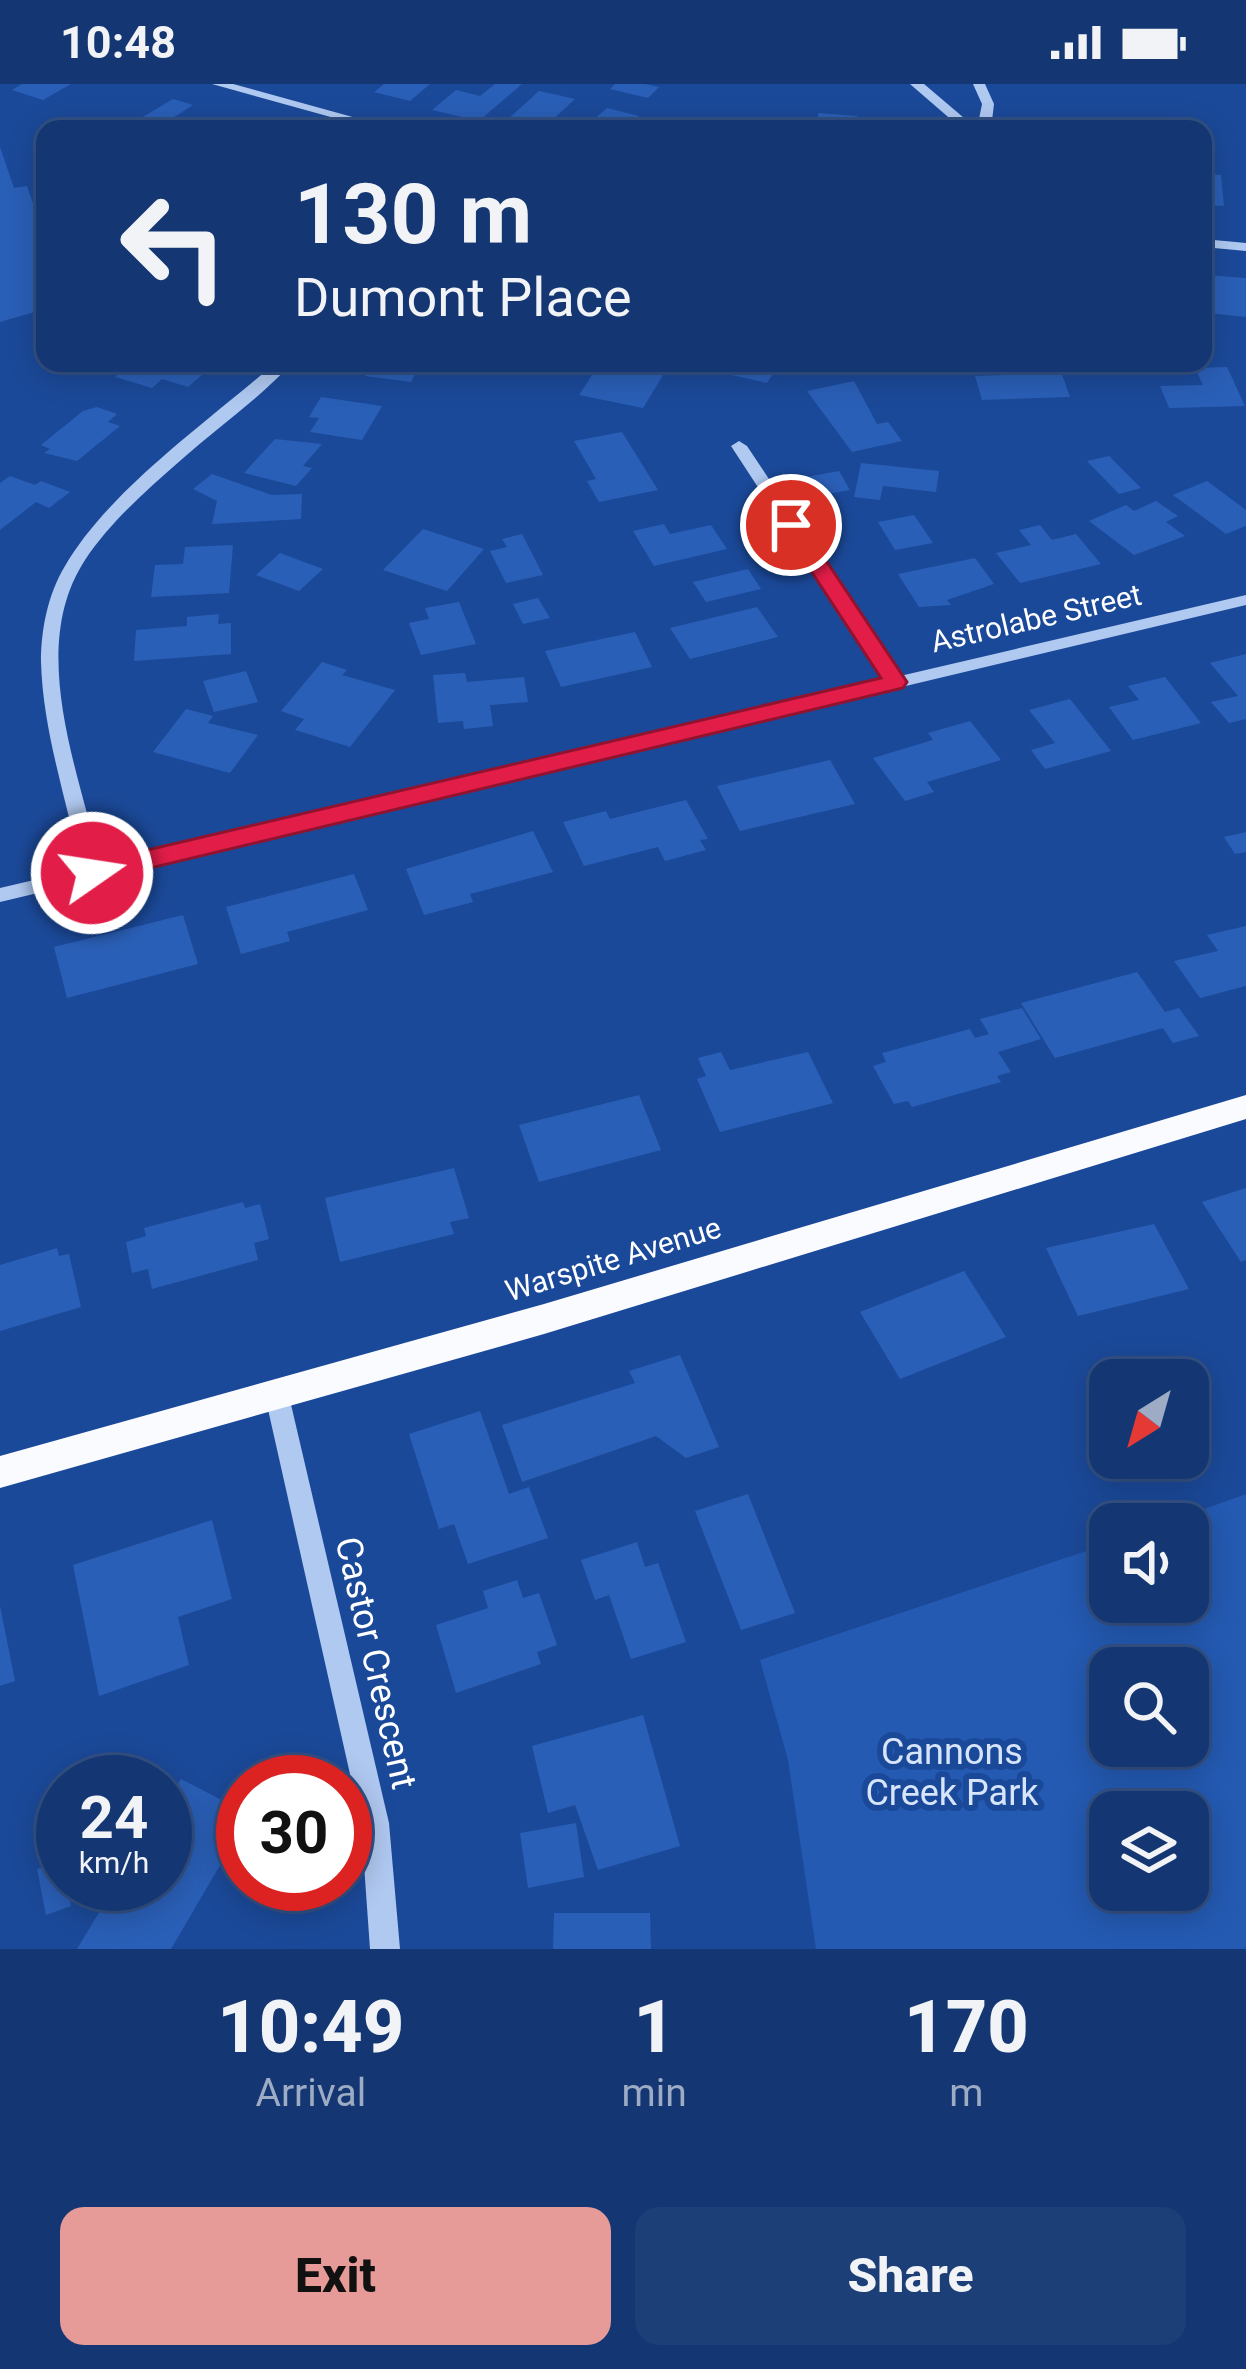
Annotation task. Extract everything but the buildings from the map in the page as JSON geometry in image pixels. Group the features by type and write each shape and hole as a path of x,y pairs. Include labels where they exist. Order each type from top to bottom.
{"main road":[{"name":"Warspite Avenue","path":"0,1472 277,1396 1246,1107"}],"street":[{"path":"218,84 355,120"},
{"path":"916,84 959,120"},
{"path":"979,84 988,104 985,120"},
{"path":"1212,244 1246,247"},
{"path":"92,873 51,674 54,612 63,587 81,553 113,518 274,372"},
{"path":"740,446 895,682"},
{"name":"Astrolabe Street","path":"0,895 1246,600"},
{"name":"Castor Crescent","path":"277,1396 375,1823 385,1949"}],"green space":[{"name":"Cannons Creek Park","path":"1246,1494 1246,1949 816,1949 788,1760 760,1660 1089,1550 1089,1623 1209,1623 1209,1507"}],"route":[{"path":"92,873 895,682 791,525"}]}
